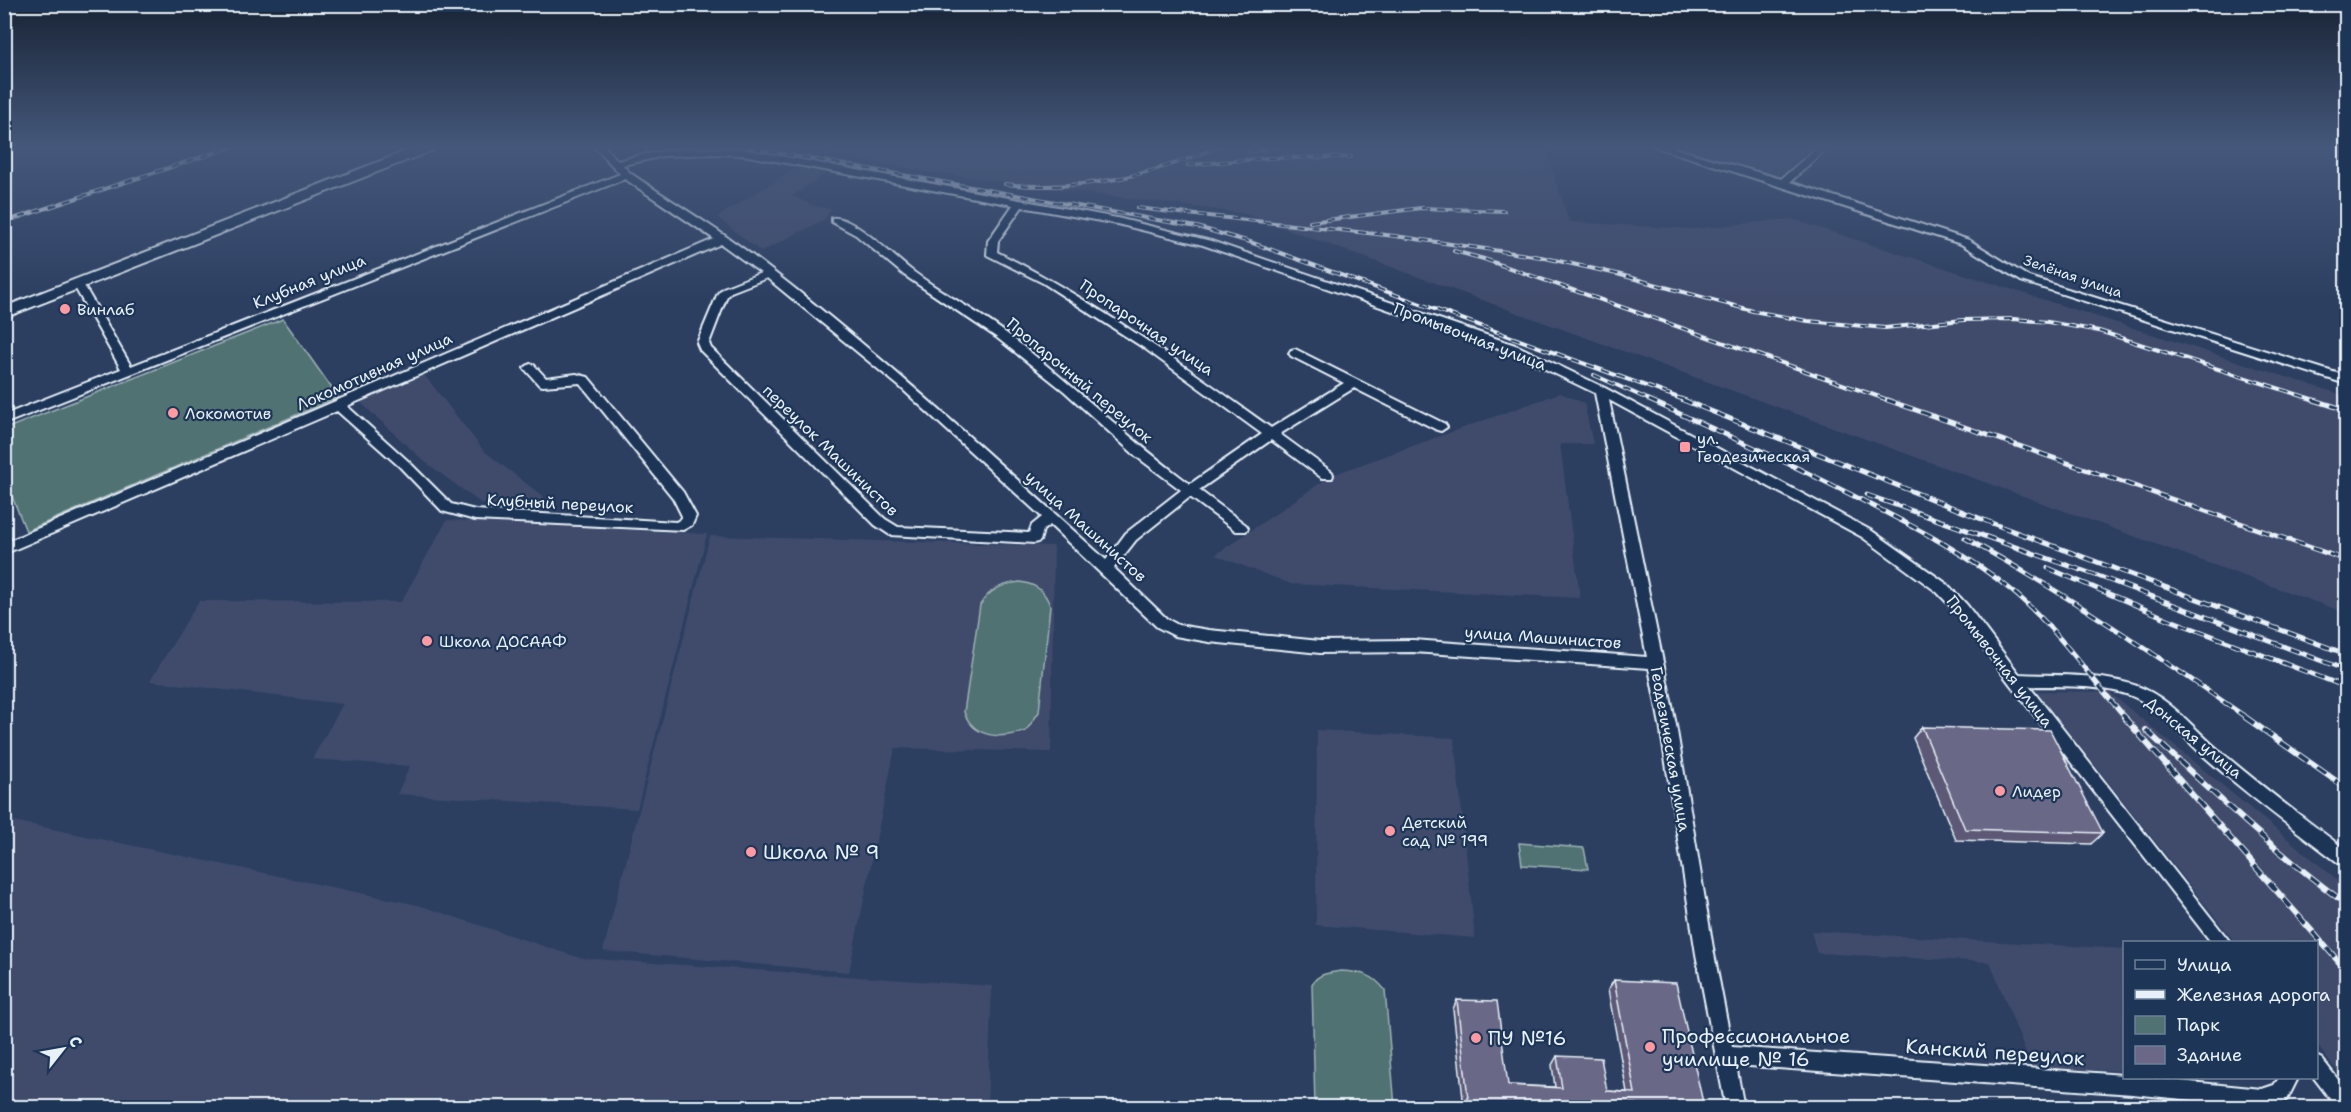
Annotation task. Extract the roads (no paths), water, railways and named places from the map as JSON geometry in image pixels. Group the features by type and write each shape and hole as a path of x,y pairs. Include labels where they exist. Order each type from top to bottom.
{"highway":[{"path":"4,312 298,198"}],"street":[{"name":"Клубная улица","path":"4,420 568,198"},
{"name":"улица Машинистов","path":"661,198 724,239 904,384 1106,568 1162,623 1175,630 1209,636 1320,647 1413,646 1656,663"},
{"name":"Промывочная улица","path":"997,198 1118,221 1238,253 1514,349 1601,391 1867,534 1942,588 1962,609 2220,941"},
{"name":"Зелёная улица","path":"1829,198 1965,242 2025,279 2346,380"},
{"name":"Пропарочная улица","path":"1020,202 993,241 991,252 1047,281 1127,331 1327,475"},
{"name":"Пропарочный переулок","path":"836,220 860,233 908,273 1000,333 1068,388 1141,454 1241,528"},
{"name":"Локомотивная улица","path":"4,549 724,239"},
{"name":"переулок Машинистов","path":"768,274 722,295 703,343 706,350 880,522 895,532 1035,538 1037,528 1049,518"},
{"path":"78,284 128,371"},
{"path":"1295,353 1351,384 1441,427"},
{"name":"Клубный переулок","path":"338,405 404,464 447,508 475,515 678,526 687,522 689,516 678,495 584,380 576,378 543,382 530,368"},
{"path":"1106,568 1134,534 1191,490 1351,384"},
{"name":"Геодезическая улица","path":"1601,391 1656,663 1680,794 1699,923 1735,1107"},
{"name":"Донская улица","path":"2015,680 2095,683 2135,691 2148,698 2212,754 2346,859"},
{"name":"Канский переулок","path":"1724,1055 2132,1085 2262,1098 2280,1092 2288,1079"},
{"path":"2318,1068 2346,1104"}],"railway":[{"path":"4,222 77,198"},
{"path":"1032,198 1197,227 1250,242 1687,401"},
{"path":"1137,208 1205,216"},
{"path":"1310,222 1421,208 1504,211"},
{"path":"1199,215 1395,236 1541,257 1617,274 1753,311 1808,321 1885,328 1963,320 2014,319 2048,322 2099,331 2318,401"},
{"path":"1454,251 1484,259 1891,401"},
{"path":"1594,375 1652,401"},
{"path":"1649,400 1847,493 1928,535 1979,566 2011,590 2042,619 2126,718"},
{"path":"1683,400 1994,524 2346,654"},
{"path":"1887,400 2346,560"},
{"path":"2314,400 2346,410"},
{"path":"1867,495 2098,576 2346,670"},
{"path":"1965,538 2108,624 2247,718"},
{"path":"2048,568 2168,619 2346,687"},
{"path":"2124,717 2346,970"},
{"path":"2245,717 2346,788"},
{"path":"2146,730 2268,842 2346,904"}],"place":[{"name":"Винлаб","path":"65,309"},
{"name":"Локомотив","path":"173,413"},
{"name":"ул. Геодезическая","path":"1685,447"},
{"name":"Школа ДОСААФ","path":"427,641"},
{"name":"Лидер","path":"2000,791"},
{"name":"Детский сад № 199","path":"1390,831"},
{"name":"Школа № 9","path":"751,852"},
{"name":"ПУ №16","path":"1476,1038"},
{"name":"Профессиональное училище № 16","path":"1650,1047"}]}
